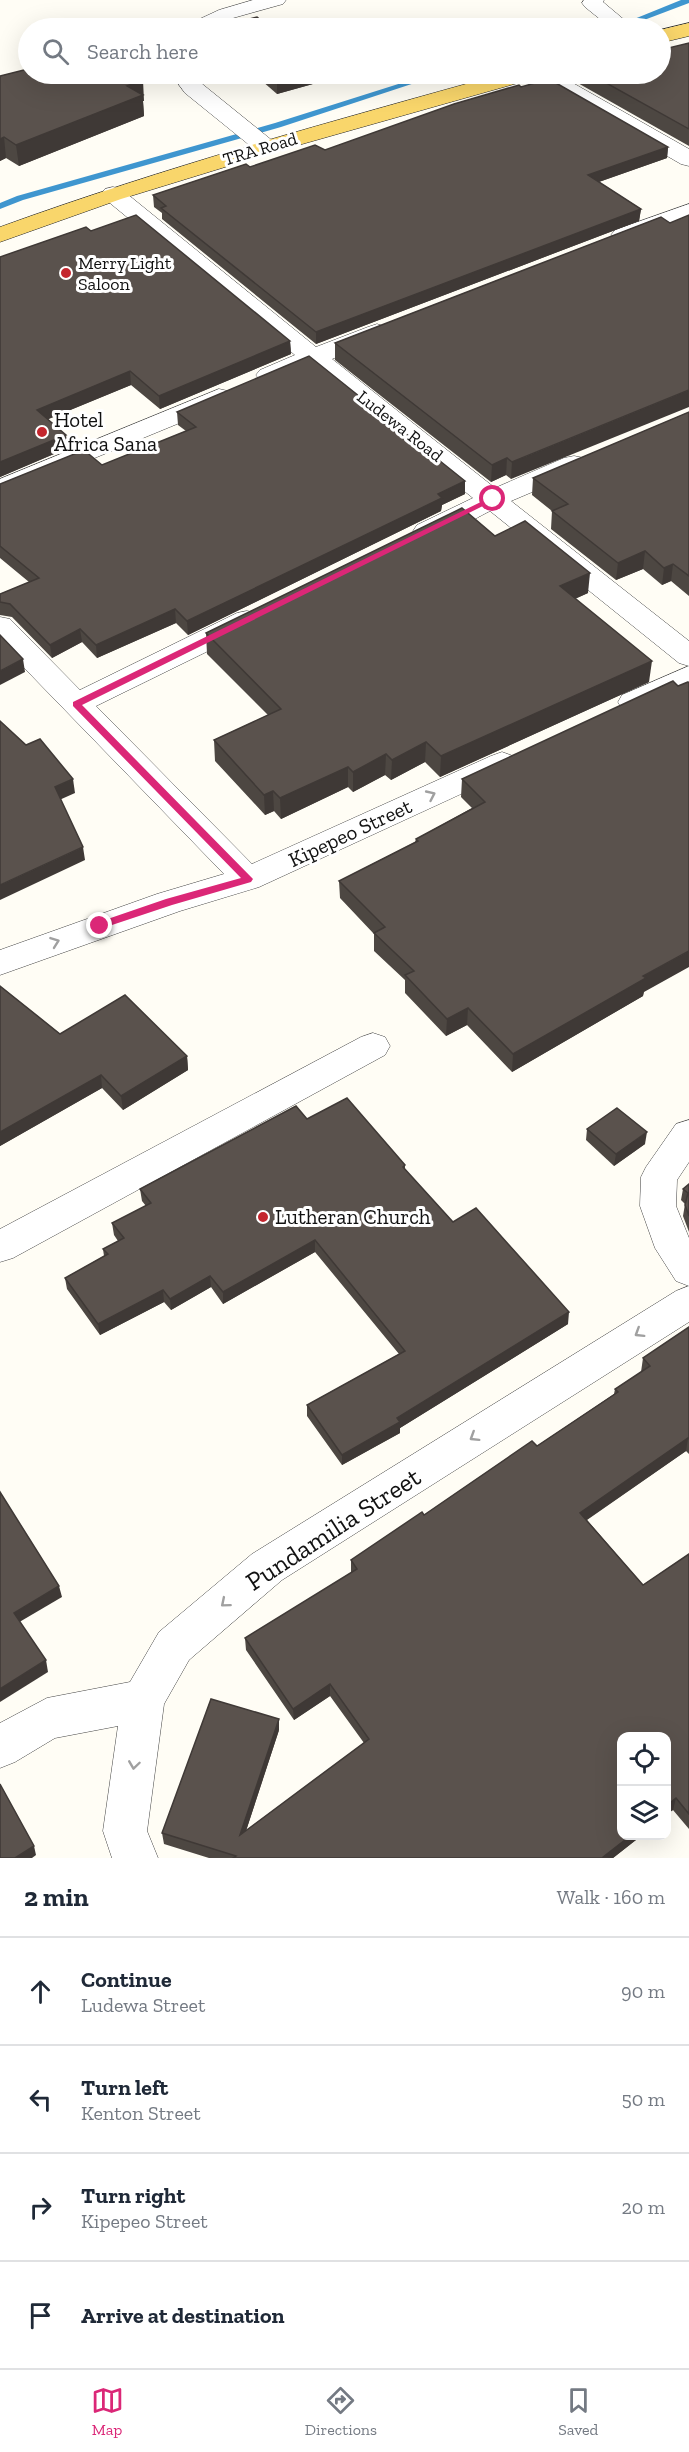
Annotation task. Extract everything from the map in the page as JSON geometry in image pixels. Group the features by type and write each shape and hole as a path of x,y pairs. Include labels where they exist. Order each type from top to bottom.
{"main road":[{"path":"671,34 689,29"},
{"name":"TRA Road","path":"0,235 113,194 266,147 489,84"}],"street":[{"path":"217,18 276,0"},
{"path":"594,0 592,3 611,18"},
{"path":"190,84 266,147"},
{"path":"559,84 689,159"},
{"name":"Ludewa Road","path":"113,194 313,357 689,656"},
{"path":"603,243 689,211"},
{"path":"0,489 401,322"},
{"path":"407,541 493,499 602,453"},
{"path":"76,704 268,609"},
{"path":"0,626 248,879"},
{"path":"603,715 689,676"},
{"name":"Kipepeo Street","path":"0,963 169,902 248,879 529,750"},
{"path":"0,1247 373,1046"},
{"path":"689,1134 659,1177 658,1196 658,1206 668,1237 689,1270"},
{"name":"Pundamilia Street","path":"135,1858 125,1831 142,1700 174,1646 267,1567 689,1302"},
{"path":"0,1747 47,1719 142,1700"}],"building":[{"path":"689,43 689,129 608,84 671,84 671,47"},
{"path":"18,72 18,84 132,84 127,86 143,95 16,145 4,137 0,139 0,76"},
{"path":"532,84 558,84 668,147 588,175 641,209 316,332 161,208 166,206 153,195 246,164 250,167 315,145 325,150 454,104 519,85 521,87"},
{"path":"136,215 290,341 159,396 130,371 37,410 66,435 0,462 0,257 86,227 91,231"},
{"path":"689,215 689,390 512,462 507,458 492,465 335,343 661,217 670,223"},
{"path":"309,356 465,481 438,494 442,498 187,621 175,609 96,645 80,629 50,645 10,604 0,602 0,594 39,578 0,546 0,484 84,450 102,465 196,427 177,412"},
{"path":"689,412 689,576 673,564 664,568 645,551 618,563 552,511 568,504 533,478"},
{"path":"462,508 495,536 525,521 590,573 560,586 652,661 441,756 426,742 392,760 386,754 353,772 348,767 280,798 273,791 264,795 214,740 281,709 206,633"},
{"path":"0,635 23,659 0,671"},
{"path":"673,681 678,686 689,683 689,951 513,1054 468,1008 447,1019 405,975 414,971 374,933 385,927 339,881 418,841 416,839 485,802 462,779"},
{"path":"0,721 26,745 40,739 73,779 55,787 83,847 0,885"},
{"path":"0,986 60,1034 125,995 187,1056 121,1096 101,1075 0,1132"},
{"path":"347,1098 405,1165 403,1167 453,1222 476,1208 569,1312 397,1418 400,1422 342,1455 307,1405 405,1351 315,1240 223,1292 210,1276 170,1299 163,1290 98,1324 65,1278 108,1254 103,1249 124,1238 112,1223 151,1203 140,1189 296,1106 307,1119"},
{"path":"617,1108 647,1132 616,1154 587,1129"},
{"path":"689,1184 689,1216 685,1205 688,1193 683,1189"},
{"path":"689,1327 689,1439 580,1513 643,1585 689,1554 689,1814 676,1798 671,1802 671,1732 617,1732 617,1840 625,1840 603,1858 233,1858 236,1856 162,1833 211,1699 279,1719 240,1835 369,1739 330,1684 293,1709 245,1638 357,1569 351,1560 422,1512 424,1515 532,1441 537,1446 618,1392 615,1389 650,1366 643,1358"},
{"path":"0,1492 59,1586 14,1613 46,1660 0,1689"},
{"path":"0,1784 34,1846 15,1858 0,1858"}],"waterway":[{"path":"642,18 689,0"},
{"path":"0,206 20,198 278,125 407,84"}],"place":[{"name":"Merry Light Saloon","path":"66,273"},
{"name":"Hotel Africa Sana","path":"42,432"},
{"name":"Lutheran Church","path":"263,1217"}],"route":[{"path":"100,926 169,902 248,879 76,704 493,499"}]}
